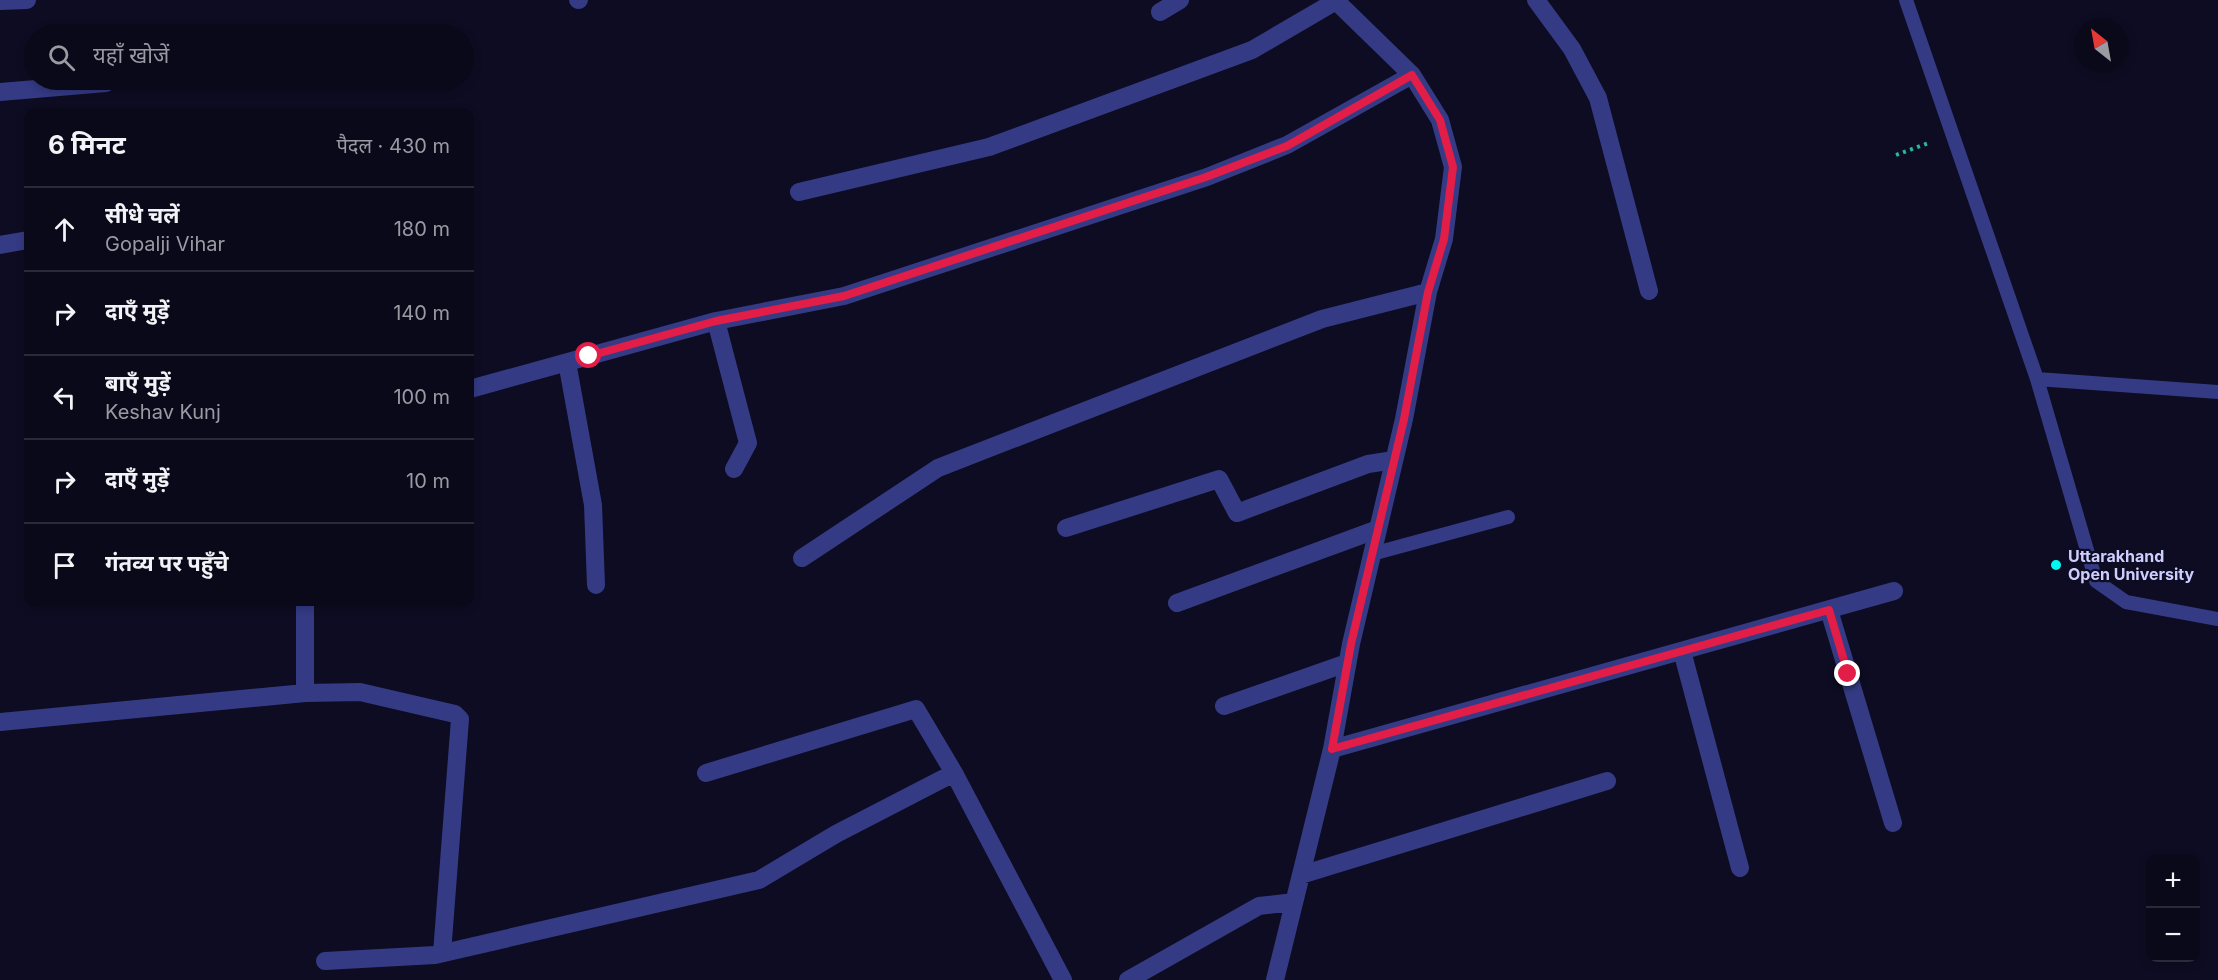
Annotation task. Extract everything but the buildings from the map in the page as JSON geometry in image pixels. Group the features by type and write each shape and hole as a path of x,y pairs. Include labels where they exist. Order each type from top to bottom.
{"street":[{"path":"0,1 27,0"},
{"path":"1160,12 1180,0"},
{"path":"1536,0 1572,48 1598,98 1649,291"},
{"path":"799,192 989,147 1252,50 1336,1 1412,75 1440,120 1453,167 1444,239 1428,292 1404,419 1347,663 1332,749 1275,980"},
{"path":"474,388 716,321 844,296 1206,177 1287,146 1412,75"},
{"path":"0,92 24,90"},
{"path":"0,245 24,241"},
{"path":"802,558 938,468 1322,319 1428,292"},
{"path":"716,321 748,442 734,469"},
{"path":"567,362 593,505 596,585"},
{"path":"1066,528 1219,479 1238,513 1368,464 1394,460"},
{"path":"1177,603 1378,528"},
{"path":"1332,749 1894,591"},
{"path":"305,606 305,693"},
{"path":"1829,610 1893,823"},
{"path":"1682,651 1740,868"},
{"path":"1224,706 1347,663"},
{"path":"0,722 305,693 360,692 458,716 460,719 442,953"},
{"path":"706,773 916,709 954,773 1064,980"},
{"path":"325,961 435,955 759,880 836,834 954,773"},
{"path":"1301,875 1607,781"},
{"path":"1128,980 1259,906 1294,902"}],"lane":[{"path":"1906,0 2037,379 2096,581 2126,602 2218,619"},
{"path":"2037,379 2218,392"},
{"path":"1372,554 1508,517"}],"path":[{"path":"1896,155 1953,133"}],"place":[{"name":"Uttarakhand Open University","path":"2056,565"}],"route":[{"path":"589,356 716,321 844,296 1206,177 1287,146 1412,75 1440,120 1453,167 1444,239 1428,292 1404,419 1351,644 1332,749 1829,610 1848,674"}]}
